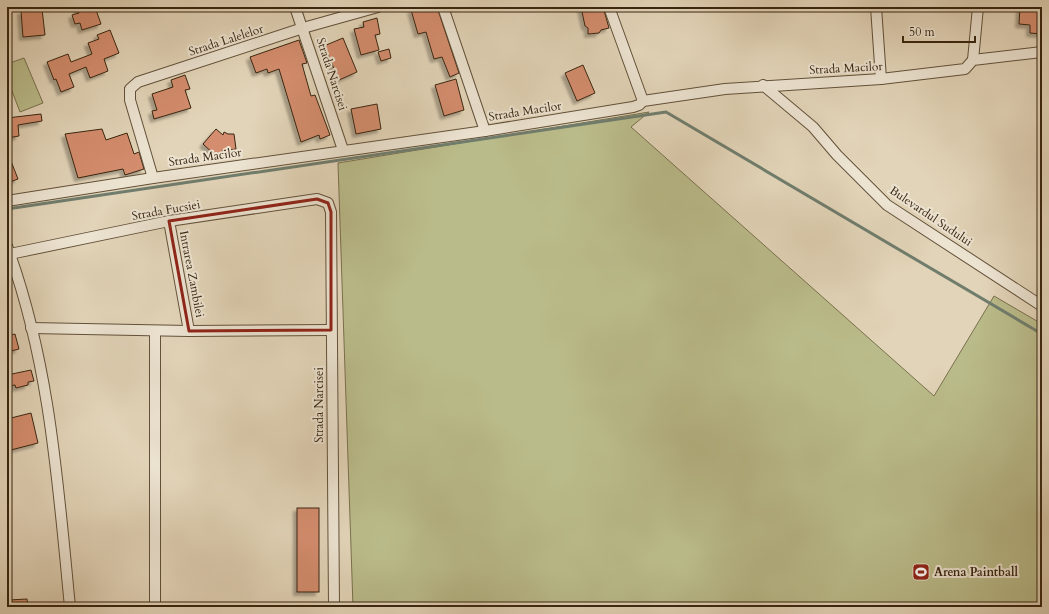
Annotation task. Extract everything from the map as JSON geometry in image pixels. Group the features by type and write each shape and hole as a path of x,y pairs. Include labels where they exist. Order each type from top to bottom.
{"street":[{"name":"Strada Narcisei","path":"295,7 343,150"},
{"name":"Strada Lalelelor","path":"153,178 130,100 130,89 138,82 303,28 378,7"},
{"path":"443,7 485,131"},
{"path":"609,7 643,101"},
{"path":"876,7 881,79"},
{"path":"973,60 978,7"},
{"name":"Strada Macilor","path":"7,201 343,150 485,131 633,107 643,101 691,93 763,85 881,79 965,69 973,60 1042,52"},
{"name":"Bulevardul Sudului","path":"763,85 813,128 837,155 887,205 1042,306"},
{"name":"Strada Fucsiei","path":"8,250 169,222 318,199 328,203"},
{"name":"Strada Narcisei","path":"328,203 331,212 334,607"},
{"name":"Intrarea Zambilei","path":"169,222 189,331"},
{"path":"8,250 40,357 52,431 70,607"},
{"path":"31,328 155,331 332,330"},
{"path":"155,331 155,607"}],"highlighted area":[{"path":"317,199 328,203 331,212 331,330 189,331 169,221"}],"green space":[{"path":"24,58 43,103 20,112 7,78 7,64"},
{"path":"649,112 631,127 934,396 994,296 1042,324 1042,607 353,607 338,163"}],"building":[{"path":"77,7 95,7 101,24 82,30 80,23 75,24 72,15 79,13"},
{"path":"420,7 437,7 459,73 450,77 442,57 434,59 426,32 418,34 411,10"},
{"path":"581,7 603,7 609,28 601,30 599,33 588,34 588,28 585,26"},
{"path":"1020,7 1042,9 1042,34 1030,33 1030,25 1019,24"},
{"path":"42,9 45,35 23,37 21,11"},
{"path":"377,18 380,34 375,35 379,50 361,55 354,29 364,27 363,22"},
{"path":"110,30 119,53 104,59 108,71 90,78 86,67 69,74 74,87 61,92 56,79 54,80 47,62 68,54 71,62 92,54 88,43 99,39 97,35"},
{"path":"343,38 357,72 339,80 324,46"},
{"path":"299,40 307,63 302,64 311,96 315,95 330,135 320,139 319,135 301,142 279,69 268,73 267,69 256,73 250,57"},
{"path":"389,49 391,58 381,61 378,52"},
{"path":"583,65 595,93 577,101 565,73"},
{"path":"185,75 190,89 185,90 191,108 154,119 152,111 157,110 152,94 173,87 171,80"},
{"path":"456,79 464,110 444,116 435,85"},
{"path":"377,104 381,129 356,134 351,109"},
{"path":"41,114 42,121 18,125 19,136 7,138 7,118"},
{"path":"102,129 106,140 127,133 134,154 139,152 144,169 125,175 123,169 78,178 65,134"},
{"path":"216,129 223,135 224,132 234,134 236,149 222,151 217,157 203,144"},
{"path":"7,151 18,179 7,183"},
{"path":"15,334 19,349 7,352 7,336"},
{"path":"31,370 34,381 28,382 28,385 16,388 15,385 9,386 7,375"},
{"path":"31,413 38,443 7,451 7,419"},
{"path":"297,508 319,508 319,592 297,592"},
{"path":"27,599 28,607 10,607 9,600"}],"waterway":[{"path":"7,209 666,112 1042,334"}],"place":[{"name":"Arena Paintball","path":"921,572"}]}
